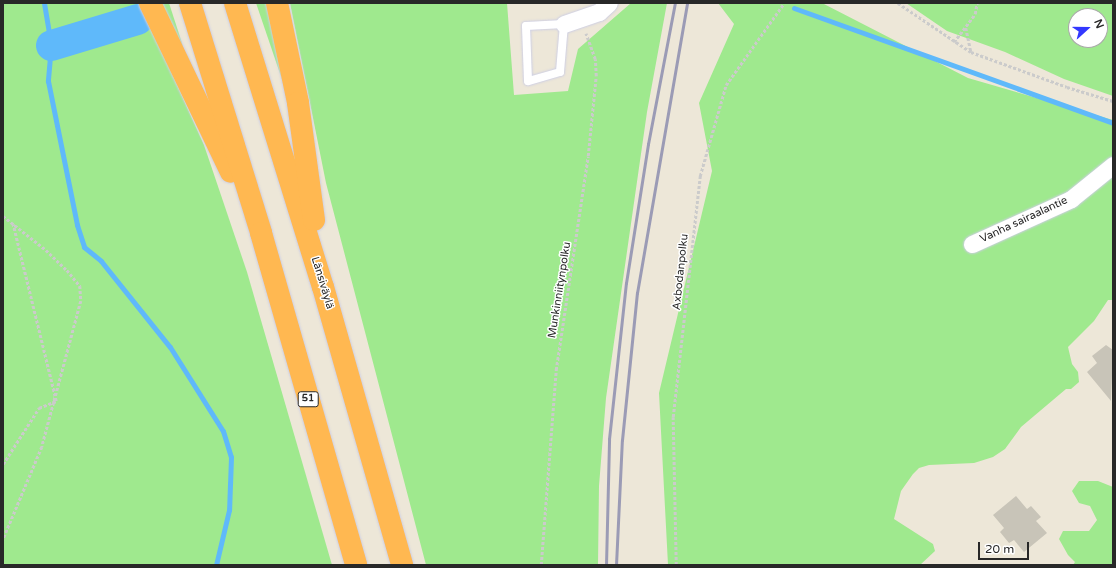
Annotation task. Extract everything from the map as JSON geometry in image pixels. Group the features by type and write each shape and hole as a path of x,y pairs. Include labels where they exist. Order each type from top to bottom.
{"highway":[{"path":"150,3 260,233"},
{"name":"51","path":"190,3 260,233 356,565"},
{"name":"Länsiväylä","path":"235,3 323,287 402,565"},
{"path":"277,3 298,103 323,287"}],"street":[{"path":"564,24 581,20 599,12 609,3"},
{"name":"Vanha sairaalantie","path":"972,244 1071,199 1113,165"}],"lane":[{"path":"564,24 560,72 528,81 526,26 564,24"}],"path":[{"name":"Axbodanpolku","path":"676,565 673,417 700,176 726,85 784,3"},
{"path":"898,3 971,52 1067,87 1113,101"},
{"path":"954,42 975,14 977,3"},
{"name":"Munkinniitynpolku","path":"541,565 556,370 588,156 596,76 595,59 581,20"},
{"path":"966,28 971,52"},
{"path":"3,216 46,250 80,286 81,302 56,401 42,447 3,540"},
{"path":"13,224 56,401"},
{"path":"3,464 40,408 56,401"}],"green space":[{"path":"3,3 140,3 204,145 247,272 332,565 3,565"},
{"path":"158,3 169,3 191,71"},
{"path":"256,3 268,3 288,97"},
{"path":"290,3 507,3 514,95 568,91 578,49 631,3 667,3 647,112 606,398 599,486 598,565 426,565 326,183"},
{"path":"718,3 822,3 968,78 1113,120 1113,300 1108,300 1094,321 1068,347 1072,364 1078,372 1079,382 1071,389 1066,389 1021,427 1005,449 993,457 974,463 929,465 919,468 913,474 901,491 894,519 933,544 935,551 920,565 668,565 659,393 712,171 699,103 734,24"},
{"path":"906,3 1113,3 1113,96 1064,79 1005,52 947,31"},
{"path":"1079,481 1098,481 1113,487 1113,565 1073,565 1075,562 1068,555 1059,539 1063,531 1089,531 1097,520 1090,506 1079,503 1072,491"}],"building":[{"path":"1106,345 1113,350 1111,401 1087,372 1097,363 1092,356"},
{"path":"1016,496 1027,509 1031,506 1041,517 1036,521 1047,533 1024,552 1014,540 1009,543 1000,532 1004,528 993,515"}],"waterway":[{"path":"44,3 51,45 48,81 77,225 84,247 101,261 170,347 223,431 231,457 229,510 216,565"},
{"path":"794,8 1113,123"},
{"path":"51,45 137,19"}],"railway":[{"path":"606,565 609,439 626,283 648,144 675,3"},
{"path":"616,565 622,440 637,293 687,3"}]}
